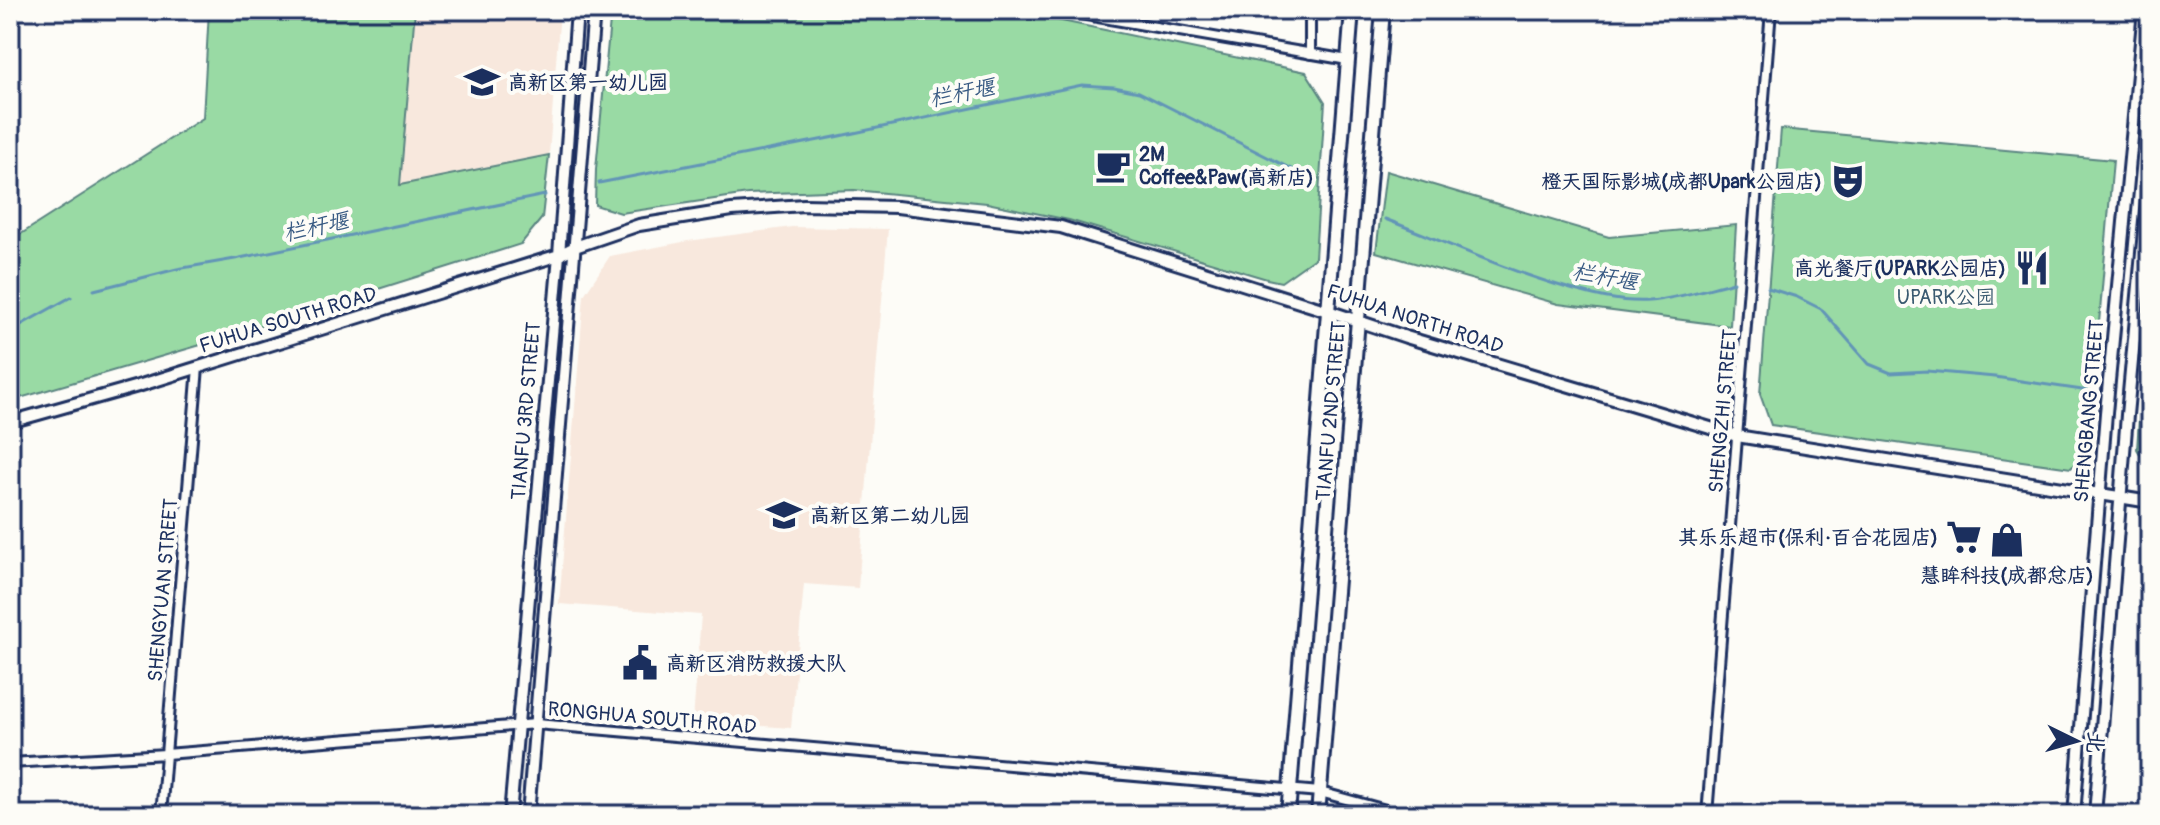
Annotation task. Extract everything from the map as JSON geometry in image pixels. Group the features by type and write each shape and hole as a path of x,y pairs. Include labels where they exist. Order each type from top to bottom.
{"main road":[{"name":"TIANFU 2ND STREET","path":"1288,815 1352,10"},
{"name":"TIANFU 2ND STREET","path":"1318,815 1383,10"}],"street":[{"name":"TIANFU 3RD STREET","path":"510,815 577,10"},
{"name":"TIANFU 3RD STREET","path":"528,815 594,10"},
{"path":"1057,10 1348,60"},
{"path":"1310,10 1310,54"},
{"name":"SHENGZHI STREET","path":"1707,815 1771,10"},
{"name":"SHENGBANG STREET","path":"2074,815 2106,413 2144,10"},
{"name":"SHENGBANG STREET","path":"2095,815 2150,166"},
{"name":"FUHUA NORTH ROAD","path":"575,247 639,225 732,210 804,205 897,207 1061,227 1406,337 1737,436 2150,502"},
{"name":"FUHUA SOUTH ROAD","path":"10,422 198,367 559,255 575,247"},
{"name":"SHENGYUAN STREET","path":"161,815 198,367"},
{"name":"RONGHUA SOUTH ROAD","path":"10,763 166,754 536,724 1320,792 1404,815"}],"shaded area":[{"name":"高新区第一幼儿园","path":"415,10 560,10 549,155 400,185"},
{"path":"792,227 888,229 858,588 804,584 791,728 693,721 701,615 559,604 584,295 610,256 688,241"}],"green space":[{"path":"209,10 415,10 400,185 549,155 542,218 521,244 204,344 10,401 10,241 203,118"},
{"path":"611,10 1009,10 1306,72 1325,102 1315,258 1281,282 1069,220 987,203 854,190 748,194 621,213 595,205"},
{"name":"UPARK公园","path":"1781,129 2113,160 2088,451 2071,468 1771,425 1760,394"},
{"path":"1386,171 1609,237 1736,225 1730,326 1558,304 1376,252"},
{"path":"2150,344 2150,470 2137,449 2144,347"}],"waterway":[{"name":"栏杆堰","path":"599,183 1082,85 1139,92 1315,181"},
{"name":"栏杆堰","path":"94,290 177,269 545,195"},
{"name":"栏杆堰","path":"1385,219 1519,272 1606,298 1660,300 1734,282"},
{"name":"栏杆堰","path":"1768,288 1821,309 1869,364 1891,373 1927,371 1995,377 2089,391"},
{"name":"栏杆堰","path":"10,331 71,297"},
{"name":"栏杆堰","path":"2146,399 2150,400"}],"place":[{"name":"高新区第一幼儿园","path":"482,82"},
{"name":"2M Coffee&Paw(高新店)","path":"1113,166"},
{"name":"橙天国际影城(成都Upark公园店)","path":"1848,181"},
{"name":"高光餐厅(UPARK公园店)","path":"2032,268"},
{"name":"高新区第二幼儿园","path":"784,515"},
{"name":"其乐乐超市(保利·百合花园店)","path":"1964,537"},
{"name":"慧眸科技(成都总店)","path":"2007,540"},
{"name":"高新区消防救援大队","path":"640,663"}]}
